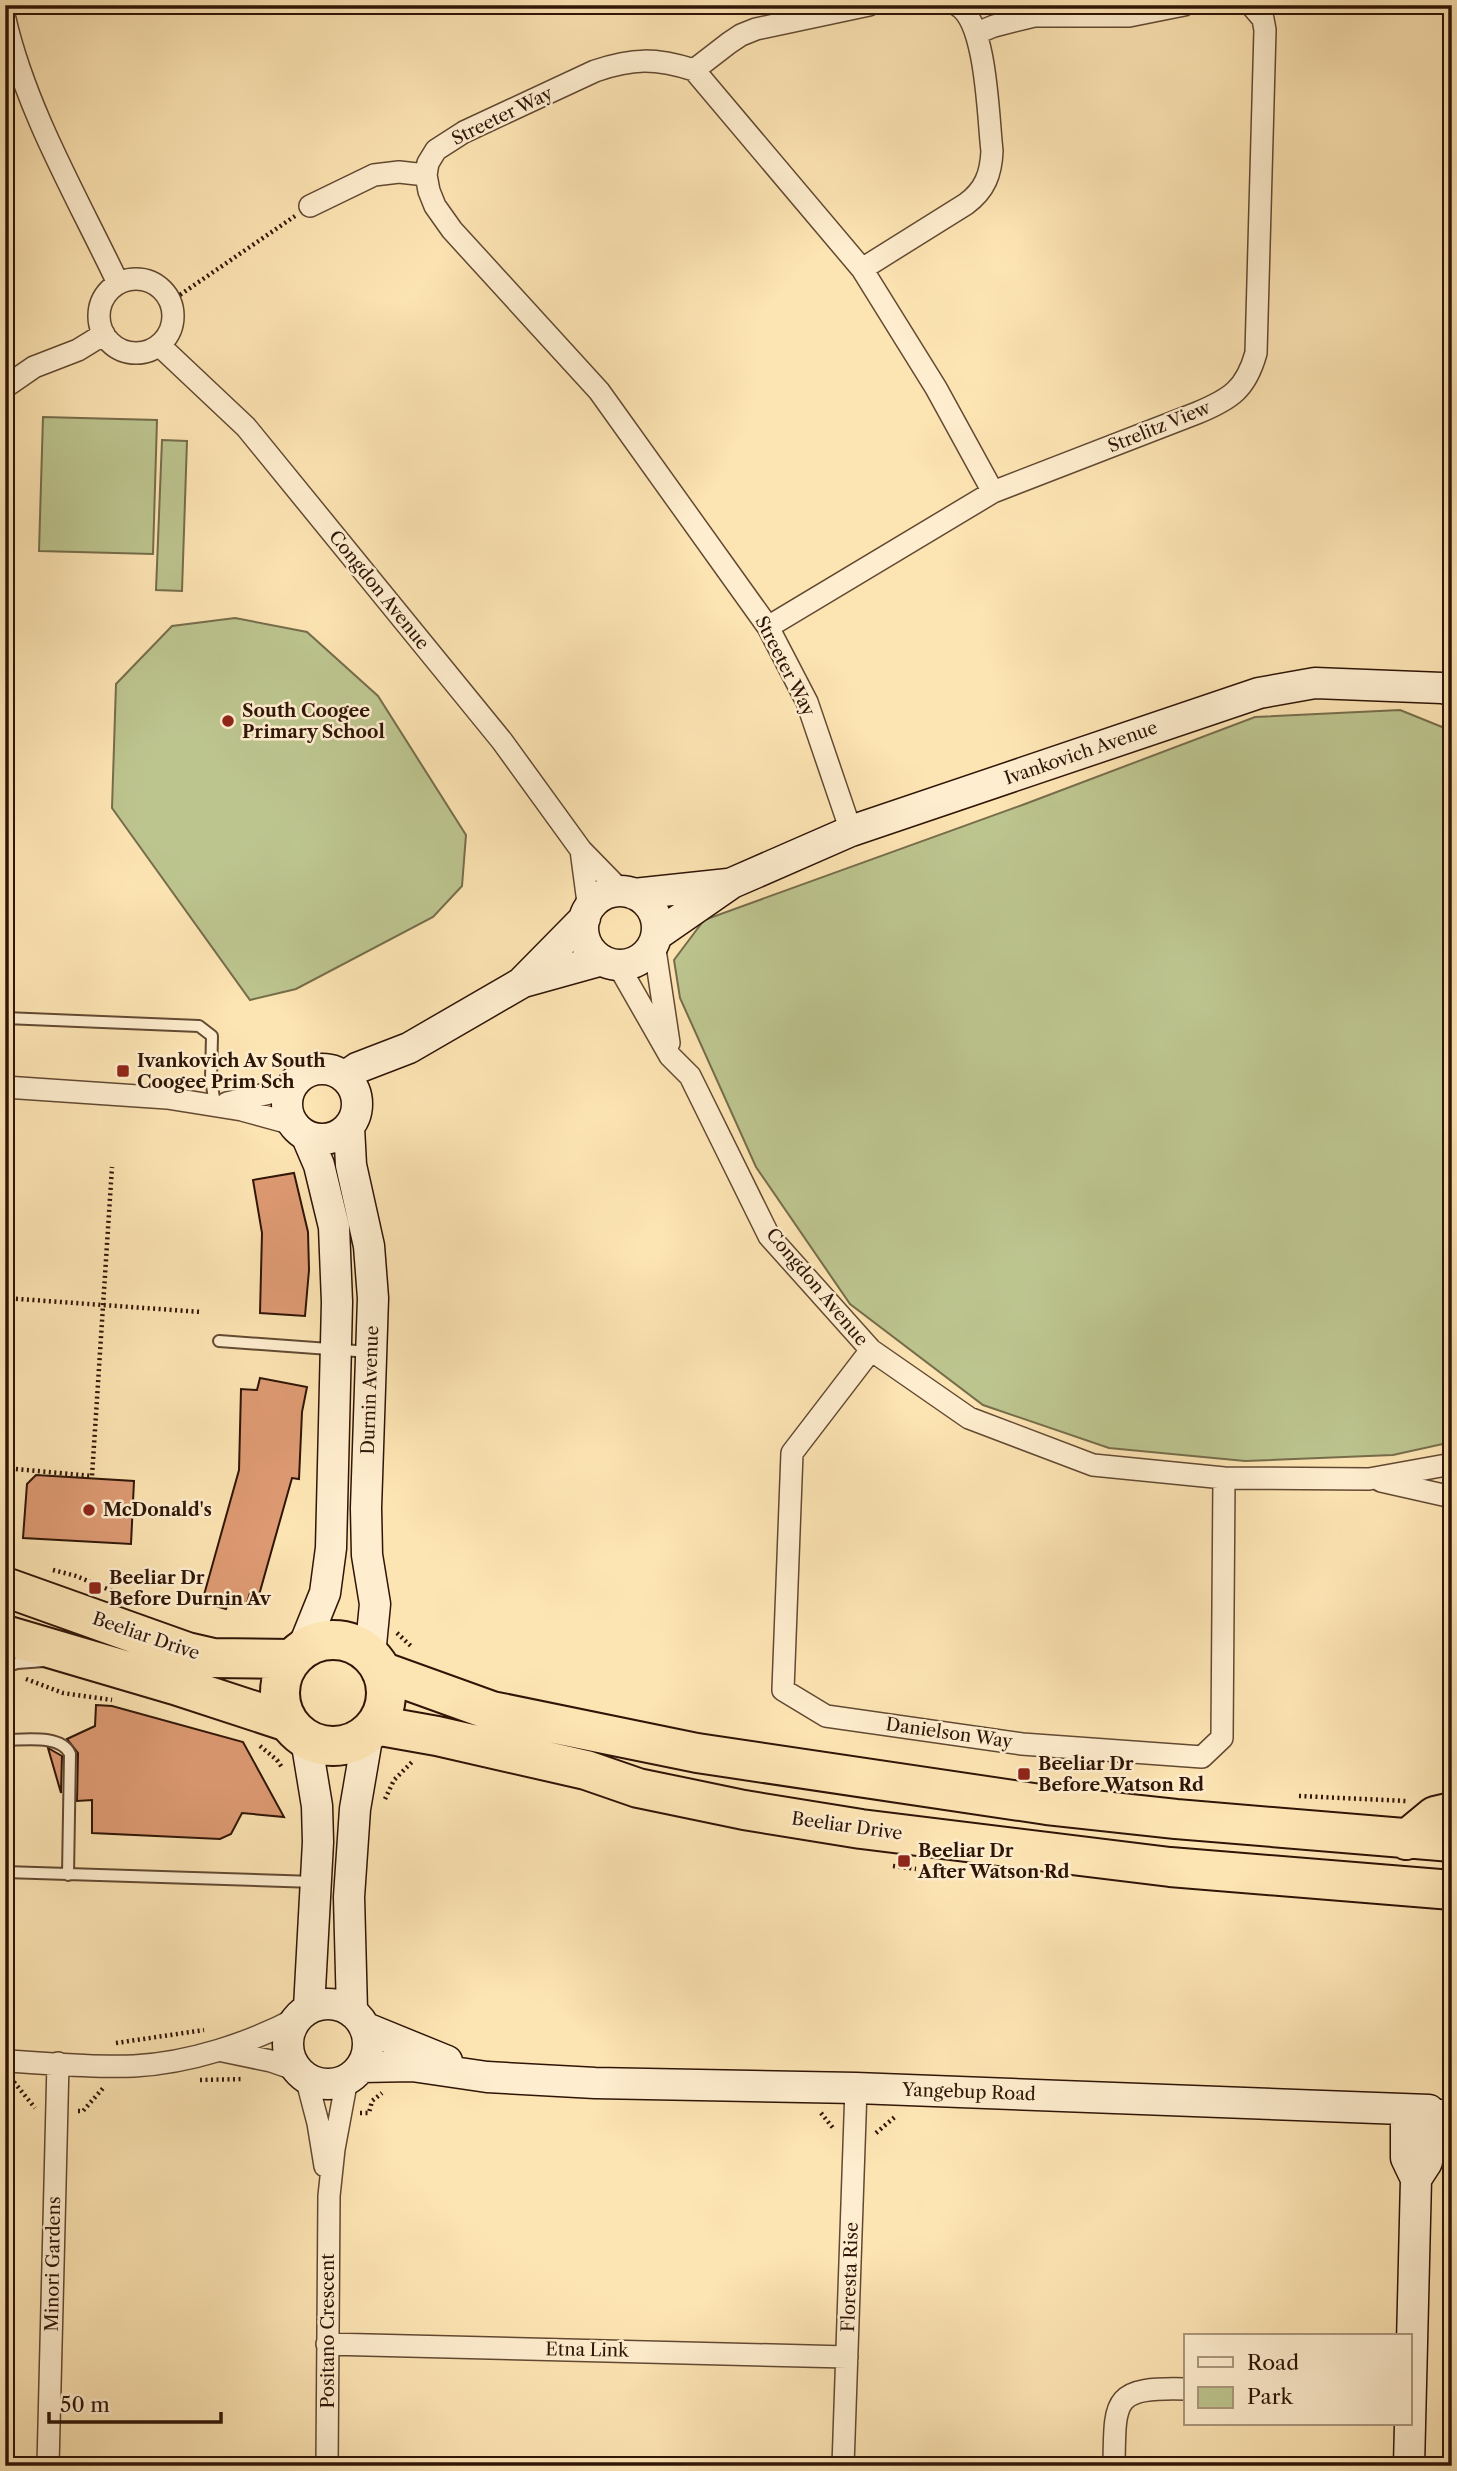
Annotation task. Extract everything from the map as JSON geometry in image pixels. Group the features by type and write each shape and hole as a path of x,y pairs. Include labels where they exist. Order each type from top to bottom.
{"highway":[{"name":"Beeliar Drive","path":"5,1587 187,1652 213,1658 297,1655"},
{"name":"Beeliar Drive","path":"5,1635 81,1657 297,1730"},
{"path":"376,1663 386,1685 386,1699 382,1713 372,1729 350,1744 339,1746 327,1746 297,1730 280,1697 285,1670 297,1655 314,1644 338,1640 360,1648 376,1663 492,1711 697,1753 1046,1805 1452,1843"},
{"name":"Beeliar Drive","path":"372,1729 437,1736 586,1770 638,1788 744,1810 860,1829 1170,1867 1452,1890"},
{"path":"1406,1840 1434,1816 1452,1812"}],"street":[{"path":"869,5 756,29 741,35 694,70 862,269 936,388 993,492"},
{"path":"862,269 966,204 979,194 986,182 992,151 982,52 977,33 962,8 957,5"},
{"path":"977,33 1034,16 1103,18 1129,16 1184,5"},
{"name":"Strelitz View","path":"768,627 993,492 1213,406 1242,387 1251,372 1256,353 1265,30 1263,19 1251,5"},
{"path":"5,19 28,90 47,135 118,283"},
{"name":"Streeter Way","path":"694,70 667,62 640,60 618,63 595,71 445,143 436,150 428,163 426,175 435,206 452,230 599,391 768,627 807,702 851,831"},
{"path":"310,206 374,175 399,172 426,175"},
{"path":"142,279 164,290 174,313 167,336 159,345 148,351 135,353 112,344 104,334 100,323 102,300 118,283 142,279"},
{"path":"5,387 34,367 78,351 104,334"},
{"name":"Congdon Avenue","path":"159,345 246,427 502,740 581,850 628,893"},
{"name":"Ivankovich Avenue","path":"655,939 732,884 851,831 1259,693 1315,683 1449,688"},
{"name":"Congdon Avenue","path":"581,850 587,914"},
{"name":"Ivankovich Avenue","path":"628,893 732,884"},
{"path":"344,1077 357,1068 409,1048 523,982 587,914 595,901 608,893 628,893 646,901 654,911 658,925 650,951 640,961 625,965 596,956 586,944 583,929 587,914"},
{"path":"655,939 670,1056"},
{"path":"523,982 610,962"},
{"name":"Congdon Avenue","path":"610,962 670,1056 690,1076 769,1236 870,1350 969,1418 1093,1465 1224,1478 1369,1479 1452,1464"},
{"path":"5,1087 133,1094 215,1105 242,1110 300,1130 318,1140 330,1139 340,1135 409,1048"},
{"path":"300,1130 286,1106 291,1088 305,1073 315,1070 325,1069 344,1077 352,1085 356,1096 353,1117"},
{"path":"215,1105 291,1088"},
{"name":"Durnin Avenue","path":"353,1117 351,1166 369,1247 373,1298 366,1507 376,1663"},
{"name":"Durnin Avenue","path":"297,1655 325,1593 331,1548 337,1302 334,1227 319,1165 300,1130"},
{"name":"Danielson Way","path":"870,1350 792,1453 783,1690 826,1716 1022,1744 1202,1757 1222,1738 1224,1478"},
{"name":"Congdon Avenue","path":"1369,1479 1452,1497"},
{"path":"218,2050 271,2061 301,2073 317,2083 330,2084 354,2073 368,2050 359,2020 349,1897 355,1809 372,1729"},
{"path":"297,1730 317,1806 318,1843 303,2013 289,2032 288,2047 301,2073"},
{"path":"5,2061 133,2066 167,2062 218,2050 266,2034 303,2013 331,2003 342,2006 359,2020"},
{"name":"Yangebup Road","path":"359,2020 487,2077"},
{"name":"Minori Gardens","path":"48,2466 58,2063"},
{"name":"Yangebup Road","path":"354,2073 412,2066 487,2077 595,2083 856,2088 1429,2110"},
{"name":"Positano Crescent","path":"301,2073 322,2141 329,2196"},
{"name":"Positano Crescent","path":"327,2466 329,2196 334,2149 354,2073"},
{"name":"Floresta Rise","path":"843,2466 856,2088"},
{"path":"1412,2334 1416,2179 1427,2162 1429,2110"},
{"name":"Etna Link","path":"327,2344 847,2357"},
{"path":"1114,2466 1115,2417 1118,2407 1125,2399 1138,2391 1154,2388 1184,2389"},
{"path":"1409,2466 1410,2426"}],"lane":[{"path":"5,1018 199,1026 212,1036 211,1079 215,1105"},
{"path":"219,1340 372,1352"},
{"path":"5,1667 17,1662 81,1657"},
{"path":"5,1740 58,1742 67,1747 70,1754 68,1875"},
{"path":"5,1872 315,1882"}],"path":[{"path":"171,301 310,206"},
{"path":"5,1468 92,1476 112,1167"},
{"path":"5,1298 201,1312"},
{"path":"51,1569 106,1587 125,1597"}],"green space":[{"path":"43,417 157,420 153,554 39,551"},
{"path":"162,440 187,441 182,591 156,590"},
{"path":"235,618 307,632 378,696 466,835 462,886 433,917 296,989 250,1000 112,808 116,684 172,626"},
{"path":"1400,710 1452,731 1452,1442 1393,1455 1245,1461 1109,1448 983,1405 850,1304 756,1167 680,998 674,960 704,920 1025,804 1255,717"}],"building":[{"path":"294,1173 308,1232 309,1270 305,1316 260,1313 262,1233 253,1180"},
{"path":"260,1378 307,1387 302,1412 299,1479 292,1478 259,1595 250,1593 246,1606 229,1601 226,1609 202,1602 239,1470 241,1389 257,1390"},
{"path":"36,1475 134,1481 131,1544 23,1538 27,1484"},
{"path":"96,1705 112,1706 243,1742 284,1817 242,1813 231,1834 220,1839 92,1833 92,1800 77,1801 78,1753 67,1739 95,1726"},
{"path":"48,1748 62,1756 61,1793"}],"place":[{"name":"South Coogee Primary School","path":"228,721"},
{"name":"Ivankovich Av South Coogee Prim Sch","path":"123,1071"},
{"name":"McDonald's","path":"89,1510"},
{"name":"Beeliar Dr Before Durnin Av","path":"95,1588"},
{"name":"Beeliar Dr Before Watson Rd","path":"1024,1774"},
{"name":"Beeliar Dr After Watson Rd","path":"904,1861"}]}
